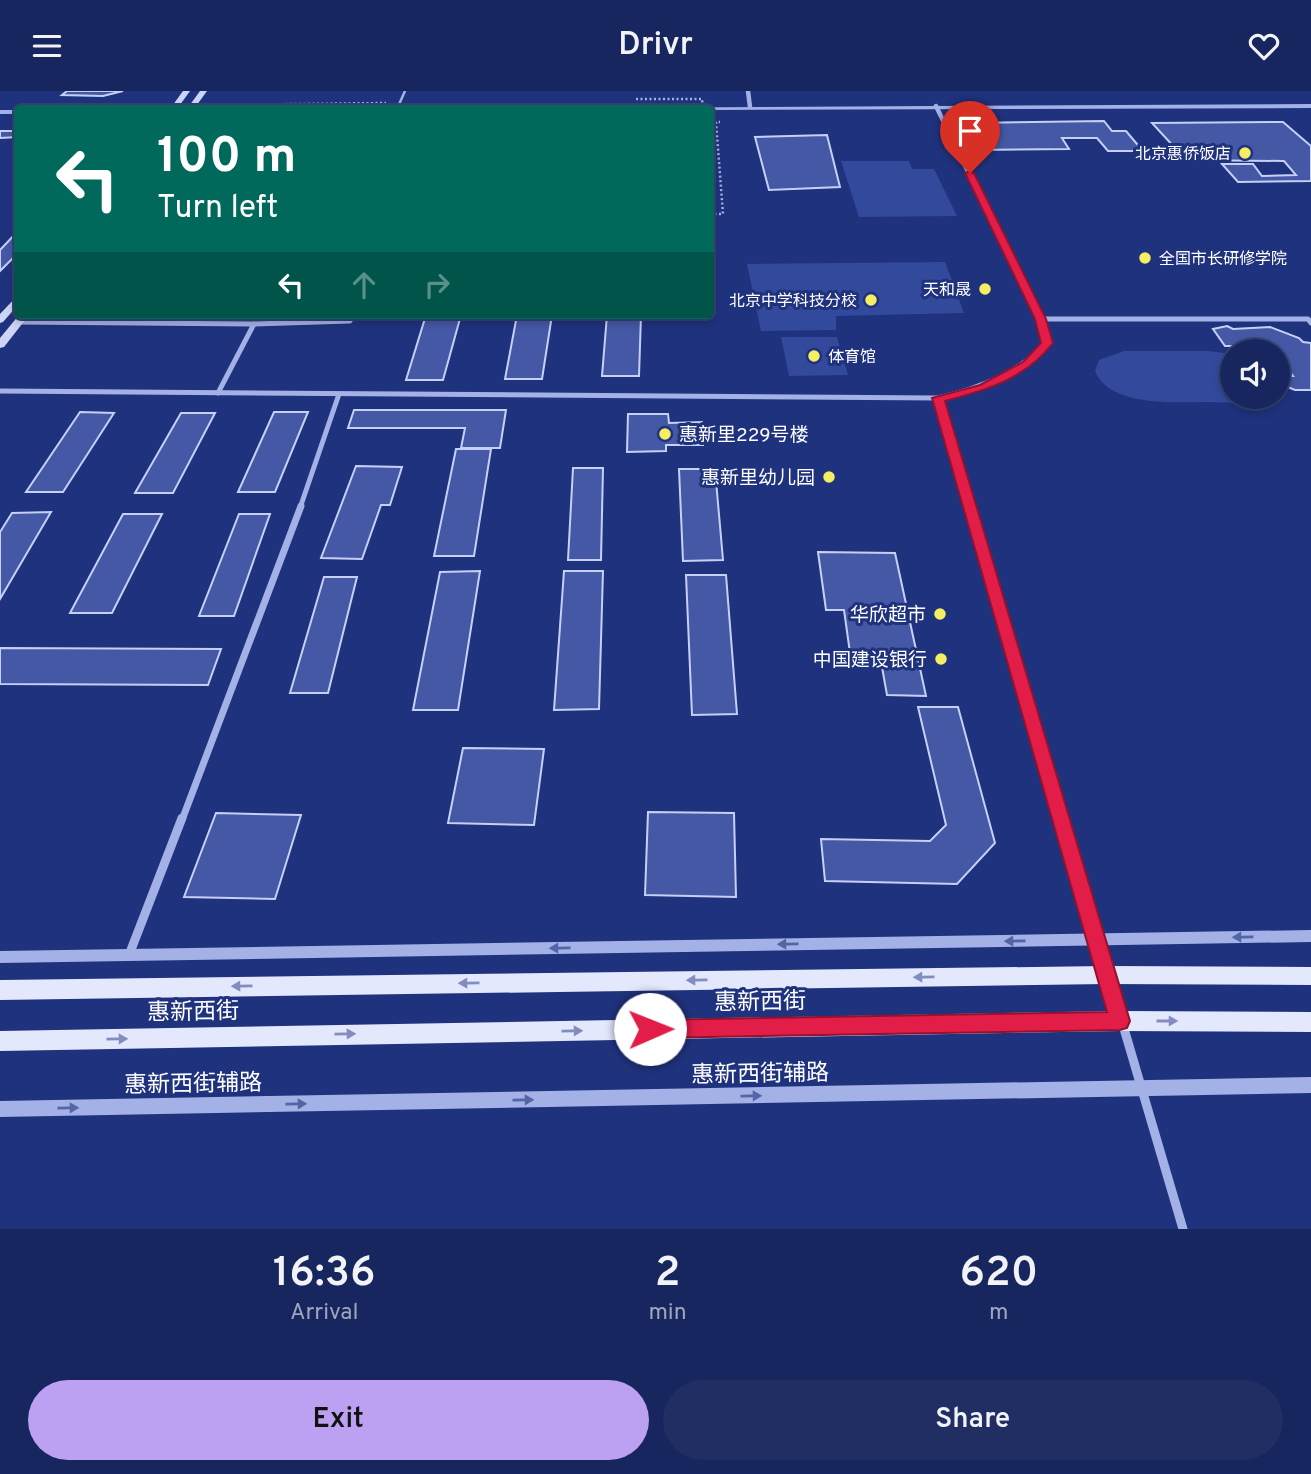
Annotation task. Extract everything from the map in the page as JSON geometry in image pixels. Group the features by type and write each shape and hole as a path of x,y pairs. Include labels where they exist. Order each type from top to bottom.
{"main road":[{"path":"176,105 187,91"},
{"path":"193,105 204,91"},
{"path":"0,320 14,303"},
{"path":"0,345 21,319"},
{"name":"惠新西街","path":"0,990 1106,975 1311,977"},
{"name":"惠新西街","path":"0,1041 1120,1021 1311,1022"}],"street":[{"path":"748,91 750,107"},
{"path":"0,391 938,398 984,387 1027,365 1047,343 1040,319 936,106"},
{"path":"714,107 1311,106"},
{"path":"21,319 254,324 351,319"},
{"path":"113,323 116,319"},
{"path":"1040,319 1307,319 1311,323"},
{"path":"218,393 254,324"},
{"path":"129,955 281,565 339,394"},
{"path":"938,398 1183,1229"},
{"path":"0,957 1311,936"},
{"name":"惠新西街辅路","path":"0,1109 1311,1086"}],"path":[{"path":"636,99 702,99 703,105"},
{"path":"714,214 723,214 716,122 724,122"}],"shaded area":[{"path":"841,161 909,161 912,169 934,169 957,216 859,217"},
{"path":"945,262 964,313 836,316 836,330 761,331 747,264"},
{"name":"体育馆","path":"781,337 837,337 848,375 789,376"},
{"path":"1124,351 1220,352 1220,402 1164,402 1130,397 1103,383 1095,371 1099,360"}],"building":[{"path":"67,91 123,91 103,96 62,95"},
{"path":"1104,121 1112,131 1126,131 1143,151 1108,151 1097,138 1062,138 1069,149 974,150 960,126 967,123"},
{"name":"北京惠侨饭店","path":"1283,122 1311,146 1311,181 1238,182 1222,164 1253,164 1262,176 1296,175 1284,161 1186,160 1152,123"},
{"path":"0,131 14,131 14,137 0,138"},
{"path":"827,135 840,187 769,190 755,137"},
{"path":"14,235 14,257 0,271 0,250"},
{"path":"425,319 460,319 443,380 406,380"},
{"path":"516,319 551,319 542,379 505,379"},
{"path":"607,319 641,319 639,376 602,376"},
{"path":"1227,326 1233,329 1270,327 1311,343 1311,390 1290,388 1290,376 1293,376 1290,372 1290,339 1220,339 1213,329"},
{"path":"354,410 506,410 500,448 461,448 465,428 348,428"},
{"path":"80,412 114,413 63,492 26,492"},
{"path":"274,412 308,412 275,492 238,492"},
{"path":"181,413 215,413 173,493 135,493"},
{"name":"惠新里229号楼","path":"628,414 668,414 669,423 702,422 703,445 666,445 666,451 627,452"},
{"path":"456,449 491,449 474,556 434,556"},
{"path":"356,466 402,467 390,505 381,505 362,559 321,558"},
{"path":"573,468 603,468 601,560 568,560"},
{"path":"679,469 715,469 723,560 683,561"},
{"path":"51,512 0,599 0,532 12,513"},
{"path":"123,514 162,514 112,613 70,613"},
{"path":"239,514 270,514 234,616 199,616"},
{"path":"818,552 895,553 926,696 887,695 882,667 852,667 844,610 826,610"},
{"path":"480,571 458,710 413,710 440,572"},
{"path":"564,571 603,571 599,709 554,710"},
{"path":"686,575 726,575 737,714 692,715"},
{"path":"324,577 357,577 328,693 290,693"},
{"path":"0,648 221,649 208,685 0,684"},
{"path":"918,707 958,707 995,843 957,884 825,881 821,839 930,841 946,825"},
{"path":"463,748 544,749 534,825 448,823"},
{"path":"648,812 734,813 736,897 645,895"},
{"path":"216,813 301,815 275,899 184,897"}],"place":[{"name":"北京惠侨饭店","path":"1245,153"},
{"name":"全国市长研修学院","path":"1145,258"},
{"name":"天和晟","path":"985,289"},
{"name":"北京中学科技分校","path":"871,300"},
{"name":"体育馆","path":"814,356"},
{"name":"惠新里229号楼","path":"665,434"},
{"name":"惠新里幼儿园","path":"829,477"},
{"name":"华欣超市","path":"940,614"},
{"name":"中国建设银行","path":"941,659"}],"route":[{"path":"650,1029 1120,1021 938,398 984,387 1027,365 1047,343 1040,319 970,173"}]}
